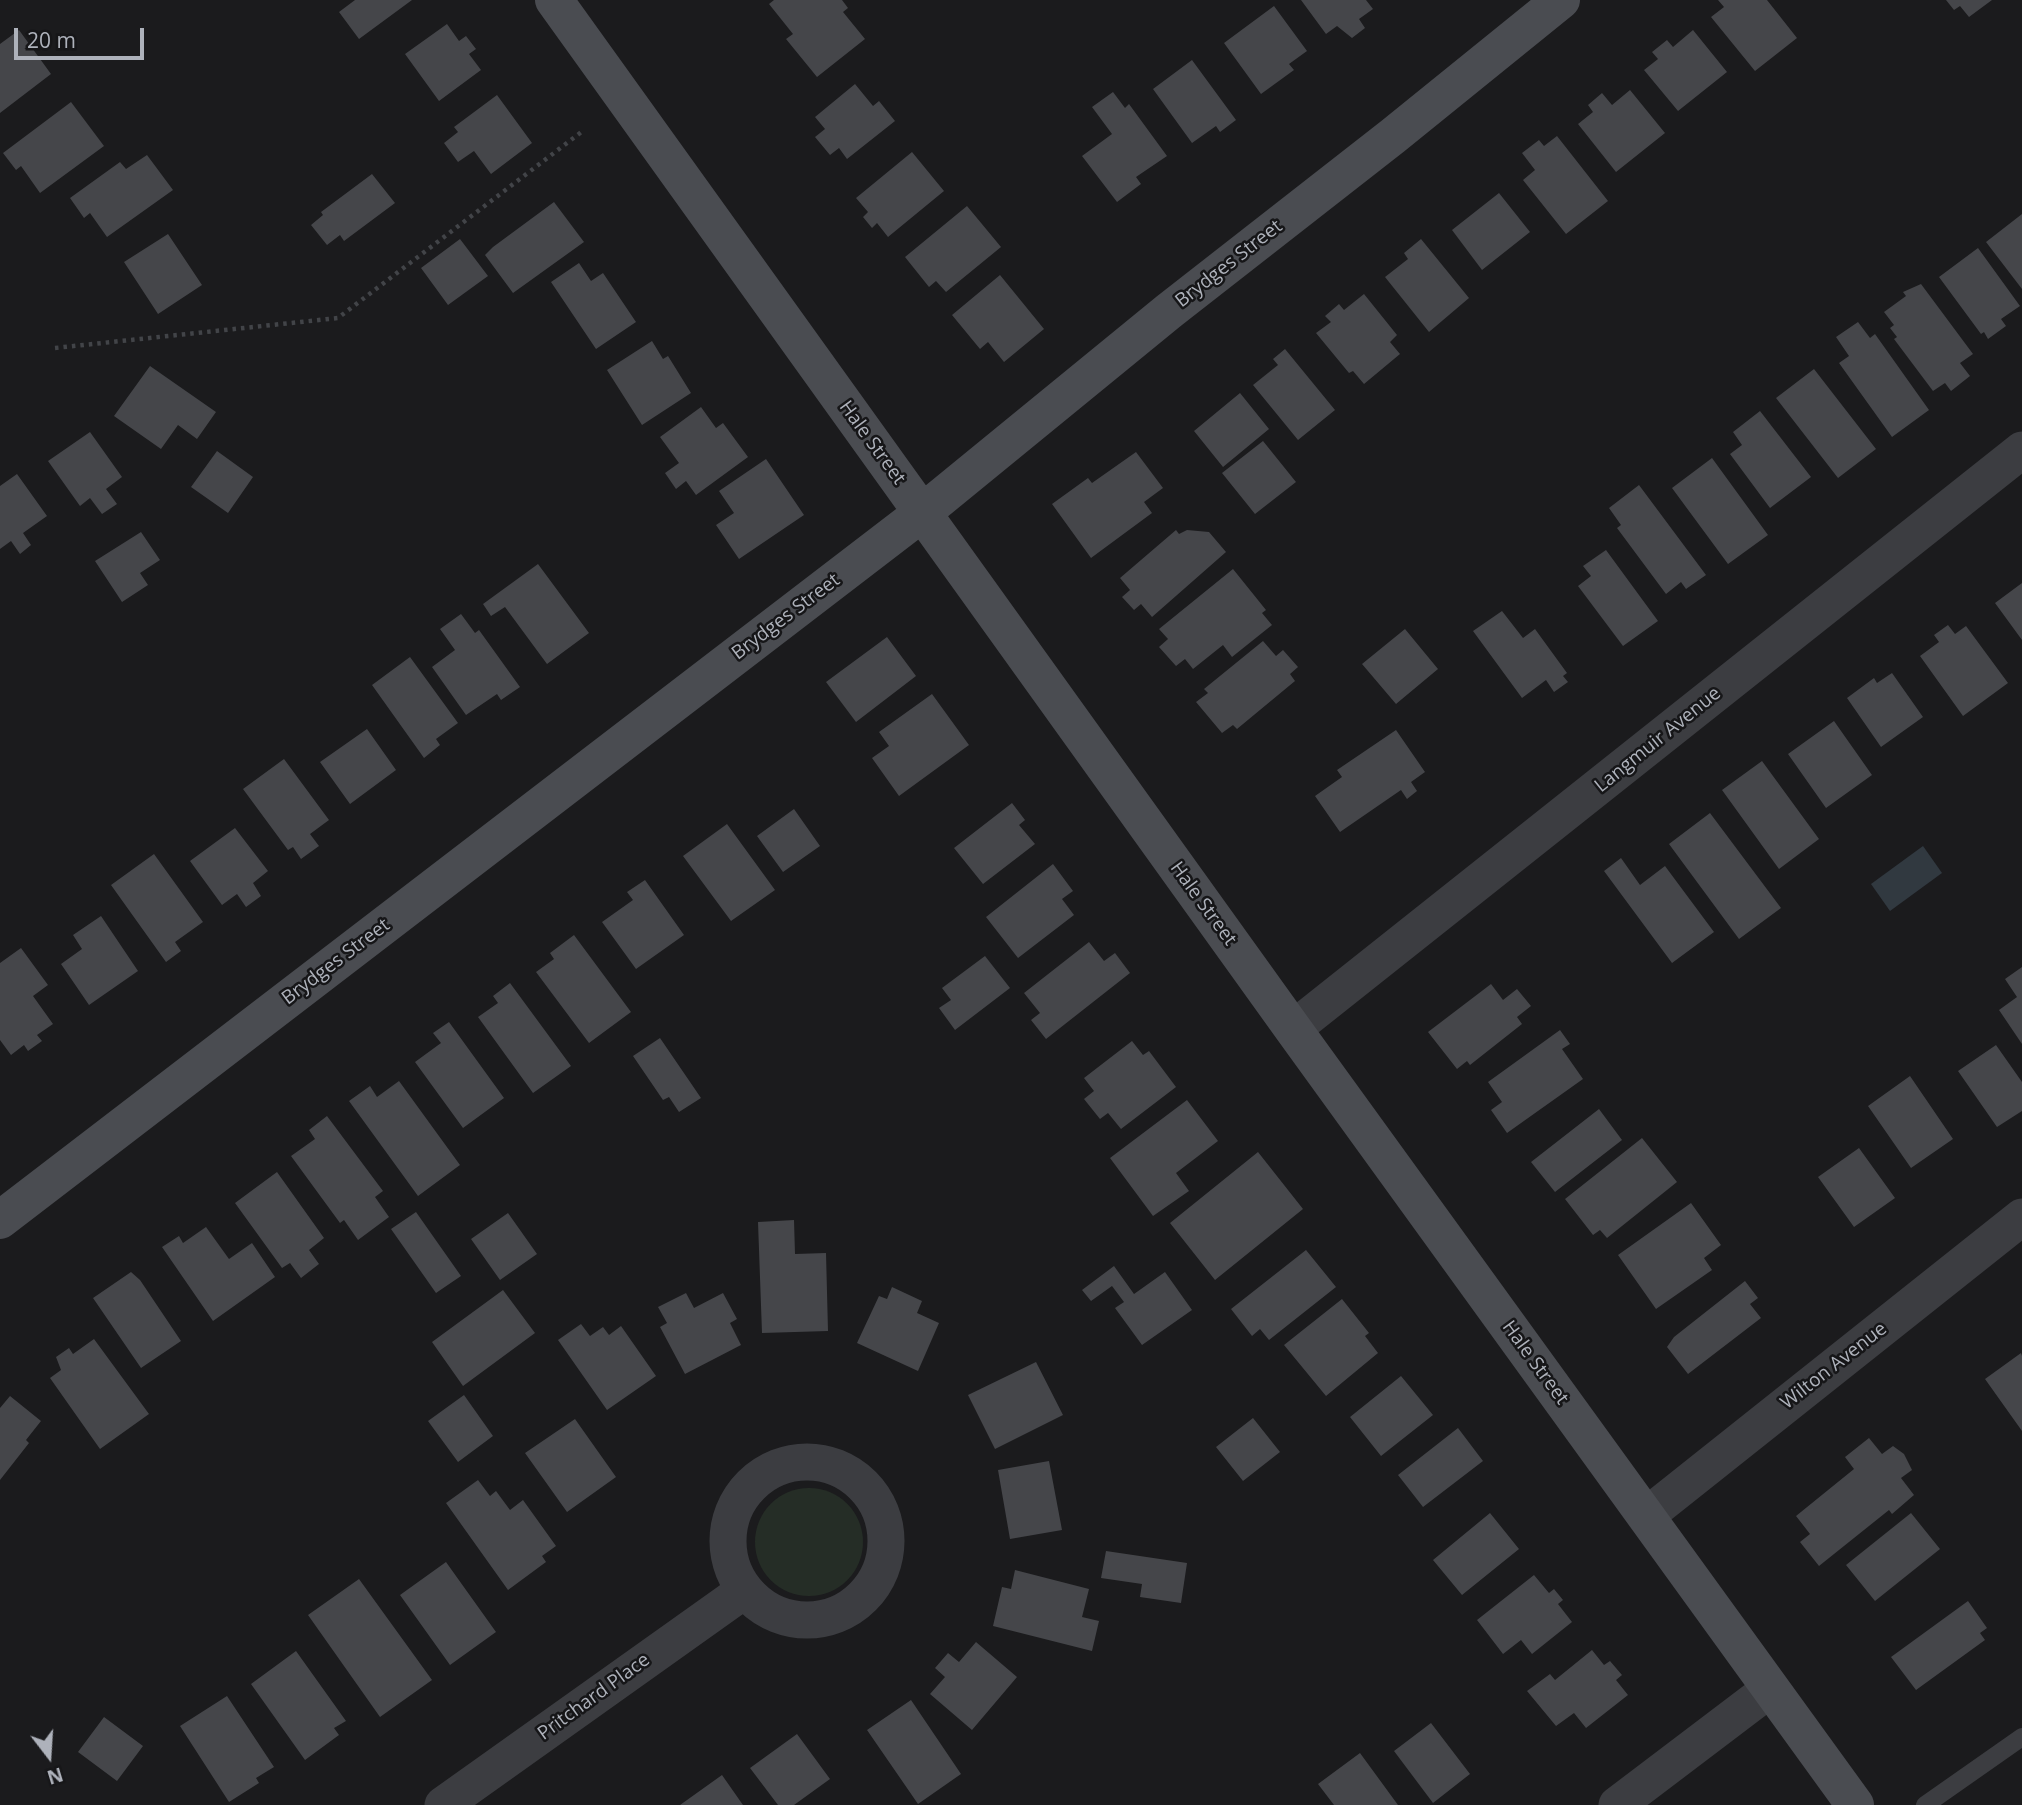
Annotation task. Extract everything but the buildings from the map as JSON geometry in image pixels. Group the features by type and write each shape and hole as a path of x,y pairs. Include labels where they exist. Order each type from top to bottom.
{"street":[{"name":"Hale Street","path":"554,0 1293,1030 1854,1805"},
{"name":"Brydges Street","path":"0,1220 922,513 1169,311 1561,0"},
{"name":"Langmuir Avenue","path":"1293,1030 2022,450"},
{"name":"Wilton Avenue","path":"1646,1516 2022,1217"},
{"path":"809,1462 834,1466 856,1478 873,1496 884,1519 887,1543 883,1567 871,1588 854,1606 832,1617 808,1620 784,1617 762,1606 745,1590 733,1568 728,1542 731,1517 743,1495 761,1477 783,1466 809,1462"},
{"name":"Pritchard Place","path":"443,1805 745,1590"},
{"path":"1617,1805 1770,1689"}],"lane":[{"path":"1926,1805 2022,1738"}],"path":[{"path":"55,348 338,318 584,130"}],"shaded area":[{"path":"1923,846 1942,873 1890,911 1871,884"},
{"path":"809,1488 830,1492 847,1504 859,1521 863,1542 859,1563 847,1580 830,1592 809,1596 788,1592 771,1580 759,1563 755,1542 759,1521 771,1504 788,1492"}]}
